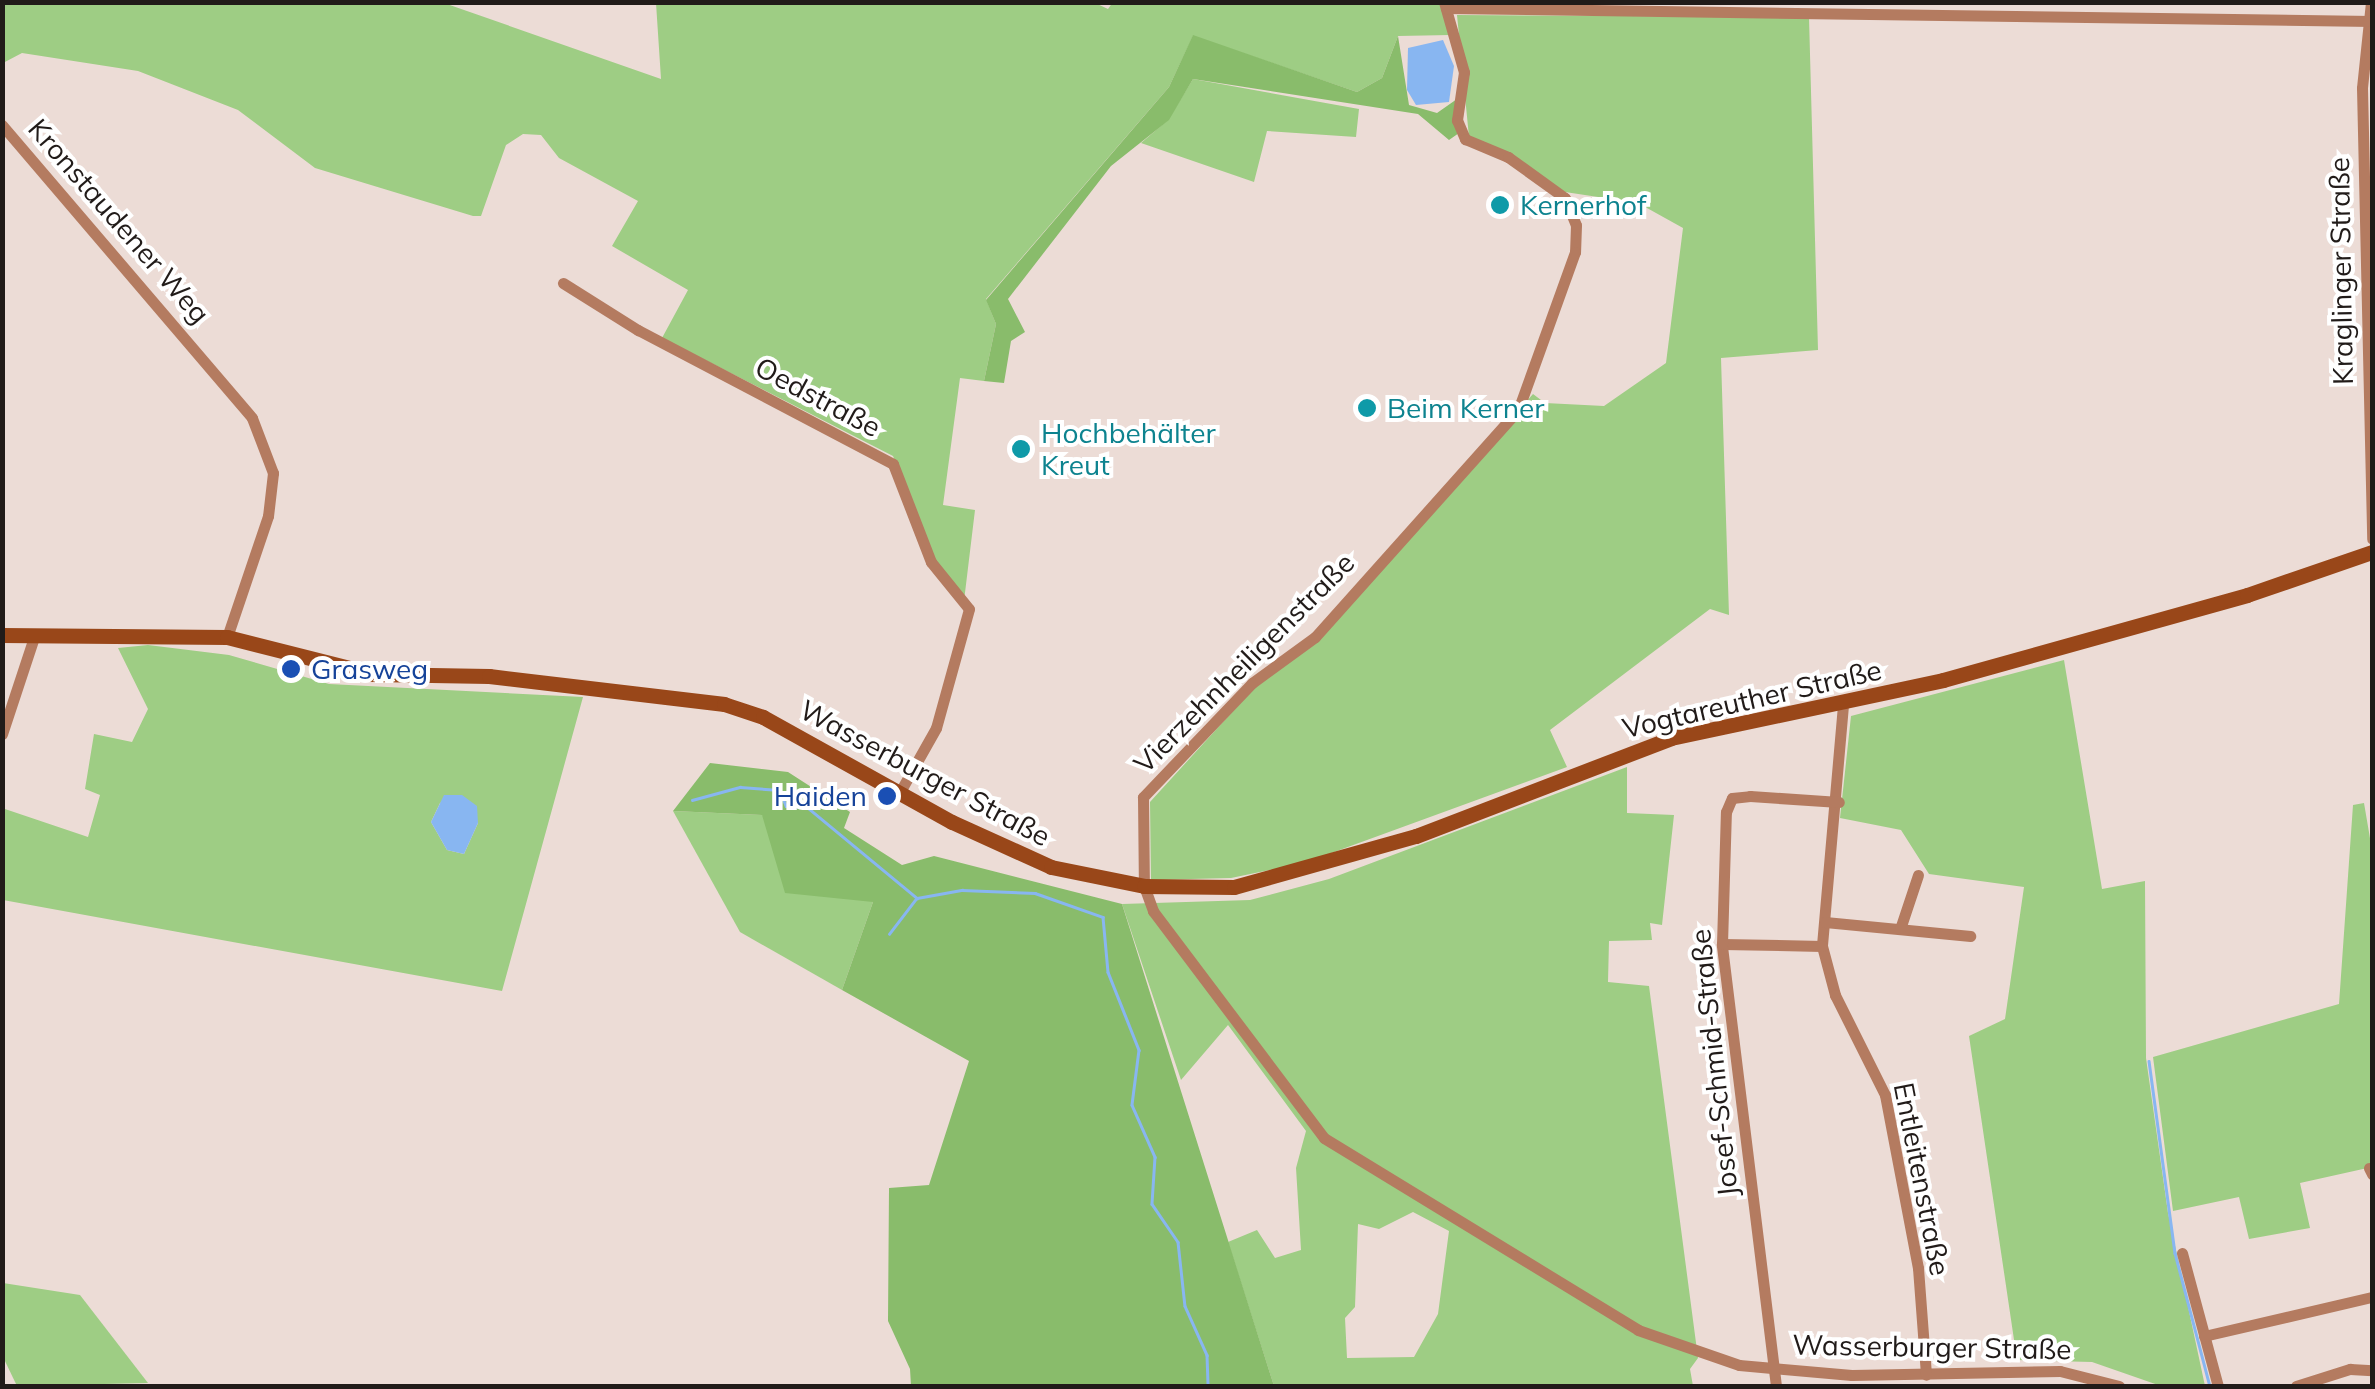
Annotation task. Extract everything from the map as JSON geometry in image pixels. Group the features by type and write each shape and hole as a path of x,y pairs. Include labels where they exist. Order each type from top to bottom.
{"main road":[{"name":"Vogtareuther Straße","path":"1144,886 1234,887 1303,872 1416,836 1636,749 1843,705 2247,595 2372,552"},
{"name":"Wasserburger Straße","path":"2,635 227,637 373,674 489,676 724,704 763,717 1021,856 1144,886"}],"street":[{"name":"Kraglinger Straße","path":"2371,2 2362,88 2372,538"},
{"path":"1445,5 2370,21"},
{"name":"Vierzehnheiligenstraße","path":"1144,886 1144,797 1252,683 1315,637 1518,410 1574,252 1576,226 1566,198 1508,157 1466,138 1458,120 1464,72 1445,5"},
{"name":"Kronstaudener Weg","path":"2,125 252,418 273,473 268,516 227,637"},
{"name":"Oedstraße","path":"563,283 638,330 893,464 931,562 969,609 936,728 901,790"},
{"path":"2,734 35,634"},
{"name":"Entleitenstraße","path":"1843,705 1838,802 1822,946 1835,995 1885,1095 1918,1268 1926,1375"},
{"name":"Josef-Schmid-Straße","path":"1776,1386 1777,1369 1722,944 1726,812 1732,798 1838,802"},
{"path":"1900,929 1918,875"},
{"name":"Wasserburger Straße","path":"1144,886 1159,922 1308,1121 1350,1157 1638,1330 1701,1356 1777,1369 1926,1375 1948,1380 2060,1371 2119,1386"},
{"path":"1825,922 1970,936"},
{"path":"1722,944 1822,946"},
{"path":"2182,1253 2218,1386"},
{"path":"2204,1336 2372,1297"},
{"path":"2296,1386 2372,1370"}],"green space":[{"path":"3,2 444,3 661,79 656,3 1093,2 1108,9 1113,2 1440,2 1450,35 1398,36 1382,78 1357,92 1193,36 1169,87 986,299 996,324 984,381 960,378 943,505 975,510 964,601 934,560 893,456 662,338 688,290 612,246 638,201 559,158 541,135 523,134 506,145 481,216 473,216 315,168 238,110 138,71 22,53 3,63"},
{"path":"1457,15 1809,17 1818,350 1721,358 1729,615 1710,609 1550,730 1567,767 1304,863 1231,878 1151,880 1150,802 1255,687 1319,639 1533,394 1545,403 1604,406 1666,363 1683,228 1638,203 1565,192 1469,137"},
{"path":"1193,35 1357,92 1382,78 1398,36 1409,105 1437,113 1457,99 1459,133 1449,140 1418,114 1193,79 1169,120 1111,166 1008,299 1025,332 1011,341 1004,383 984,381 996,324 986,300 1169,87"},
{"path":"1193,79 1359,109 1356,137 1267,131 1254,182 1141,143 1168,120"},
{"path":"148,645 229,655 329,684 583,697 502,991 3,900 2,808 88,837 100,795 85,789 94,734 132,742 148,709 118,648","holes":["461,795 478,823 464,854 447,850 431,822 440,803"]},
{"path":"2064,660 2102,889 2145,881 2146,1058 2168,1213 2205,1386 2161,1386 2092,1362 2017,1360 1969,1036 2005,1019 2024,887 1929,874 1901,830 1840,818 1851,716"},
{"path":"710,763 788,772 850,812 844,828 902,865 934,856 1122,904 1274,1386 911,1386 910,1369 888,1321 889,1188 929,1185 969,1061 842,990 873,902 785,893 762,815 673,811"},
{"path":"1627,767 1627,813 1674,815 1662,925 1650,923 1652,940 1609,941 1608,982 1649,986 1698,1358 1690,1369 1693,1386 1274,1386 1228,1242 1257,1230 1275,1258 1301,1250 1296,1168 1306,1131 1228,1025 1181,1080 1122,904 1250,900 1329,879","holes":["1413,1212 1449,1231 1438,1314 1414,1357 1347,1358 1345,1318 1355,1307 1358,1224 1379,1229"]},
{"path":"2364,803 2372,850 2372,1167 2300,1183 2310,1228 2249,1239 2239,1197 2173,1211 2153,1057 2339,1004 2353,805"},
{"path":"673,811 762,815 873,902 842,990 740,932"},
{"path":"3,1283 80,1295 148,1383 17,1386 3,1357"}],"water":[{"path":"1443,40 1454,66 1449,102 1416,105 1407,90 1408,48"},
{"path":"444,795 462,795 477,806 478,823 464,854 447,850 431,822"}],"waterway":[{"path":"692,800 740,787 780,790 786,806 807,807 917,898 962,890 1035,893 1103,917 1108,972 1139,1050 1132,1105 1155,1157 1152,1204 1178,1242 1185,1306 1207,1355 1208,1386"},
{"path":"889,934 915,900"},
{"path":"2149,1061 2175,1253 2210,1386"}],"place":[{"name":"Kernerhof","path":"1500,205"},
{"name":"Beim Kerner","path":"1367,408"},
{"name":"Hochbehälter Kreut","path":"1021,449"},
{"name":"Grasweg","path":"291,669"},
{"name":"Haiden","path":"887,796"}]}
